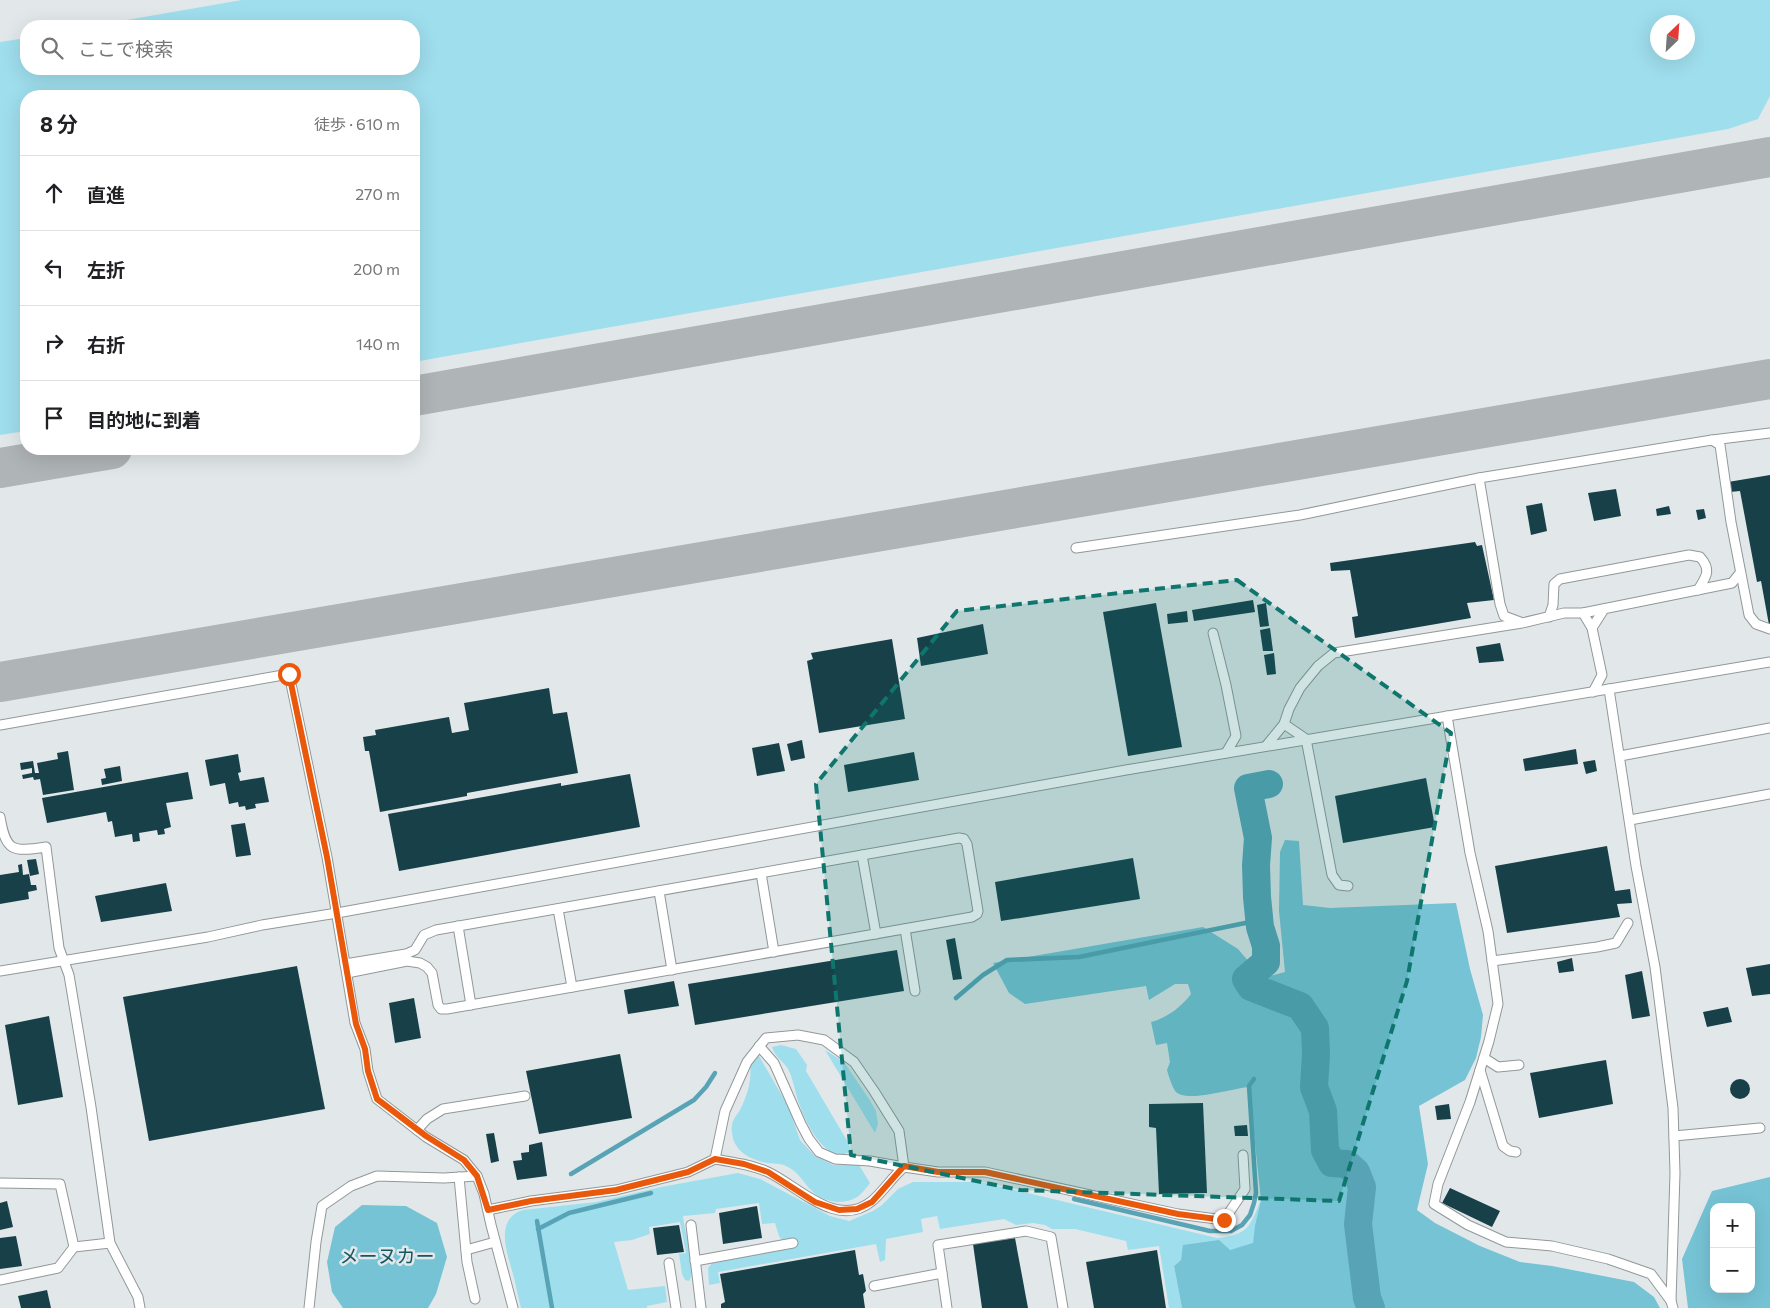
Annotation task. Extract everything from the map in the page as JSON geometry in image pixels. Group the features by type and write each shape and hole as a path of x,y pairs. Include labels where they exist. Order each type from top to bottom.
{"lane":[{"path":"1076,548 1300,515 1479,478 1712,440 1770,433"},
{"path":"1712,440 1720,445 1731,522 1749,615 1756,624 1770,629"},
{"path":"1479,478 1500,604 1504,616 1522,623"},
{"path":"1550,617 1553,605 1554,584 1560,579 1689,555 1700,557 1706,564 1707,574 1716,587"},
{"path":"1266,746 1284,724 1289,709 1300,688 1318,666 1334,653 1522,623 1564,614 1583,614 1732,583 1740,573"},
{"path":"1698,590 1707,574"},
{"path":"1732,583 1746,602"},
{"path":"1553,605 1564,614"},
{"path":"1592,628 1604,609"},
{"path":"1583,614 1592,628 1602,675 1612,688 1620,756 1655,967 1673,1108 1675,1174 1672,1304"},
{"path":"1213,633 1236,736 1248,749"},
{"path":"0,971 337,913 1087,777 1770,662"},
{"path":"0,725 289,674 337,913 356,1024 365,1049 368,1071 377,1099 417,1130 464,1160 477,1176 488,1210 513,1308"},
{"path":"1593,692 1602,675"},
{"path":"1447,716 1470,853 1488,931 1498,1004 1470,1102 1438,1184 1434,1204 1468,1225 1506,1242 1552,1246 1608,1258 1651,1274 1672,1304"},
{"path":"1284,724 1306,739 1332,875 1338,884 1348,886"},
{"path":"1620,756 1770,728"},
{"path":"1226,753 1236,736"},
{"path":"1630,820 1770,794"},
{"path":"0,817 3,835 7,843 14,848 22,850 46,848 59,948 69,975 92,1107 110,1243 138,1297 140,1308"},
{"path":"959,838 964,839 967,844 978,911 972,917 441,1009 438,1005 432,973 428,967 413,961 346,969 406,954 415,950 424,935 436,930 959,838"},
{"path":"862,855 876,934"},
{"path":"761,873 774,952"},
{"path":"659,891 672,970"},
{"path":"558,909 572,987"},
{"path":"1492,961 1616,943 1628,924"},
{"path":"458,926 470,1005"},
{"path":"905,929 915,991"},
{"path":"488,1210 531,1201 616,1190 688,1172 715,1159 744,1164 768,1172 815,1202 839,1210 857,1209 872,1202 904,1166 899,1131 854,1062 824,1040 798,1035 766,1038 747,1062 725,1111 715,1159"},
{"path":"759,1046 774,1063 805,1131 819,1152 835,1159 870,1161 938,1172 985,1172 1178,1214 1224,1220 1246,1189 1243,1154"},
{"path":"1484,1058 1498,1067 1519,1065"},
{"path":"1480,1070 1503,1146 1510,1151 1516,1152"},
{"path":"417,1130 426,1119 443,1109 525,1096"},
{"path":"1674,1136 1760,1128"},
{"path":"309,1308 322,1206 351,1186 377,1176 477,1176"},
{"path":"459,1177 466,1250 474,1300"},
{"path":"0,1183 60,1184 74,1247"},
{"path":"690,1225 701,1308"},
{"path":"947,1308 938,1245 1026,1231 1052,1237 1063,1308"},
{"path":"466,1250 495,1242"},
{"path":"0,1280 58,1268 74,1247 110,1243"},
{"path":"695,1261 793,1243"},
{"path":"669,1263 676,1308"},
{"path":"874,1286 942,1273"}],"highlighted area":[{"path":"1237,580 1451,733 1407,981 1339,1201 1020,1190 851,1155 816,784 957,611"}],"shaded area":[{"path":"242,0 1770,0 1770,96 1758,119 1728,129 420,361 420,90 20,90 20,432 0,435 0,42 20,39 20,75 420,75 420,20 127,20"},
{"path":"781,1045 796,1049 807,1065 806,1071 849,1144 851,1151 842,1154 826,1149 807,1123 790,1073 775,1054 772,1047"},
{"path":"825,1050 844,1062 869,1099 876,1111 878,1124 875,1133"},
{"path":"759,1056 788,1106 800,1140 814,1155 833,1165 859,1165 870,1183 859,1196 851,1200 839,1202 827,1200 816,1194 790,1168 782,1164 767,1163 749,1157 739,1150 733,1140 732,1124 748,1091 750,1065"},
{"path":"738,1173 760,1179 830,1216 849,1221 873,1211 898,1189 913,1182 981,1182 1217,1238 1242,1232 1250,1223 1261,1199 1253,1244 1230,1250 1184,1245 1181,1260 1174,1266 1182,1308 1169,1308 1159,1246 1128,1250 1126,1241 1075,1229 1052,1229 1045,1225 1033,1223 1016,1225 1004,1219 940,1229 937,1216 921,1219 923,1232 886,1239 885,1260 880,1262 876,1244 718,1272 720,1283 709,1285 708,1268 712,1263 797,1247 795,1238 782,1240 775,1223 762,1224 759,1203 716,1209 715,1213 683,1216 692,1268 689,1281 685,1280 682,1274 679,1254 686,1253 680,1222 649,1227 650,1234 632,1240 614,1242 628,1290 665,1286 667,1302 647,1306 647,1308 521,1308 505,1238 508,1221 514,1214 523,1210 596,1202 661,1187"}],"green space":[{"path":"1285,840 1299,841 1303,905 1330,908 1456,903 1470,969 1483,1015 1481,1037 1476,1058 1465,1080 1419,1106 1428,1164 1417,1210 1435,1223 1480,1246 1520,1262 1552,1266 1634,1282 1654,1297 1660,1308 1182,1308 1174,1266 1181,1260 1183,1245 1219,1240 1230,1250 1253,1243 1261,1200 1249,1087 1200,1096 1182,1095 1176,1092 1167,1070 1170,1062 1167,1043 1156,1045 1151,1022 1168,1015 1183,1003 1191,994 1188,984 1175,984 1149,1000 1146,986 1025,1004 1009,993 993,963 1203,927 1238,949 1263,978 1285,972 1279,911 1280,852"},
{"path":"1770,1177 1770,1308 1688,1308 1682,1259 1712,1191"},
{"name":"メーヌカー","path":"362,1205 406,1206 437,1223 447,1257 436,1294 428,1308 343,1308 332,1292 327,1262 335,1227"}],"building":[{"path":"1770,475 1769,625 1761,581 1757,582 1740,491 1730,492 1728,482"},
{"path":"1616,489 1621,516 1594,521 1588,493"},
{"path":"1542,503 1547,531 1531,535 1526,506"},
{"path":"1669,506 1671,514 1657,516 1656,509"},
{"path":"1704,509 1706,518 1698,520 1696,510"},
{"path":"1475,542 1477,546 1482,545 1494,600 1467,603 1471,618 1355,638 1352,617 1358,616 1350,570 1331,571 1330,563"},
{"path":"1253,600 1255,612 1194,621 1192,610"},
{"path":"1156,603 1182,747 1128,756 1103,612"},
{"path":"1266,603 1269,626 1260,627 1257,605"},
{"path":"1187,611 1188,622 1168,624 1167,614"},
{"path":"983,624 988,654 921,666 917,638"},
{"path":"1270,628 1273,651 1263,651 1260,630"},
{"path":"892,639 905,719 819,733 807,661 813,659 811,653"},
{"path":"1500,643 1504,661 1479,663 1476,647"},
{"path":"1274,653 1276,674 1267,675 1264,655"},
{"path":"549,688 553,714 567,712 578,773 467,793 467,796 380,812 369,751 365,751 363,737 376,735 375,730 449,717 452,733 469,730 464,703"},
{"path":"802,740 805,758 791,761 787,744"},
{"path":"779,743 785,771 757,776 752,748"},
{"path":"1576,749 1578,764 1525,771 1523,759"},
{"path":"68,751 74,790 43,795 40,779 34,780 33,777 23,779 22,775 32,773 32,768 21,770 20,763 33,761 35,773 39,773 37,763 58,759 57,753"},
{"path":"914,752 919,780 848,792 844,765"},
{"path":"238,754 241,772 238,773 240,781 264,777 269,802 255,804 256,808 246,810 245,806 239,807 238,802 229,804 225,783 210,786 205,760"},
{"path":"1595,760 1597,771 1586,774 1583,762"},
{"path":"120,766 122,781 102,785 101,779 106,778 104,769"},
{"path":"188,772 193,799 166,803 171,827 164,829 165,834 158,835 157,830 139,833 140,841 133,842 132,834 115,837 112,821 108,822 106,812 47,823 42,798"},
{"path":"630,774 640,827 399,871 388,814 561,783 561,786"},
{"path":"1426,778 1435,827 1343,843 1335,796"},
{"path":"245,823 251,855 236,857 231,825"},
{"path":"1607,846 1615,891 1630,889 1632,903 1617,904 1620,917 1507,933 1495,866"},
{"path":"1133,858 1140,899 1001,921 995,882"},
{"path":"36,859 39,874 30,876 27,860"},
{"path":"22,864 23,875 29,874 31,885 36,885 37,890 28,892 29,899 0,904 0,875 19,872 18,865"},
{"path":"166,883 172,911 101,922 95,896"},
{"path":"955,938 962,979 953,980 946,940"},
{"path":"897,950 904,991 695,1025 688,984"},
{"path":"1572,958 1574,971 1559,973 1557,962"},
{"path":"1770,964 1770,994 1752,996 1746,968"},
{"path":"297,966 325,1109 149,1141 123,997"},
{"path":"1642,971 1650,1016 1632,1019 1625,975"},
{"path":"674,981 679,1006 628,1014 624,990"},
{"path":"414,998 421,1038 395,1043 389,1003"},
{"path":"1728,1007 1732,1022 1707,1027 1703,1012"},
{"path":"49,1016 63,1097 18,1105 5,1025"},
{"path":"620,1054 632,1118 539,1134 526,1071"},
{"path":"1606,1060 1613,1104 1539,1118 1530,1073"},
{"path":"1736,1079 1744,1079 1750,1085 1750,1093 1744,1099 1736,1099 1730,1093 1730,1085"},
{"path":"1203,1103 1207,1193 1159,1194 1156,1128 1149,1127 1149,1104"},
{"path":"1449,1104 1451,1119 1437,1120 1435,1106"},
{"path":"1247,1125 1248,1136 1235,1136 1234,1126"},
{"path":"494,1133 499,1161 491,1163 486,1134"},
{"path":"542,1142 547,1176 517,1180 513,1161 522,1160 521,1153 529,1152 529,1145"},
{"path":"1450,1188 1500,1211 1492,1227 1442,1203"},
{"path":"7,1201 13,1227 0,1230 0,1203"},
{"path":"757,1206 762,1238 723,1244 719,1213"},
{"path":"679,1225 684,1252 657,1255 653,1228"},
{"path":"16,1236 22,1266 0,1269 0,1238"},
{"path":"1015,1238 1028,1308 982,1308 973,1244"},
{"path":"855,1250 859,1275 863,1274 866,1291 863,1294 865,1308 721,1308 721,1304 725,1302 720,1274"},
{"path":"1157,1250 1166,1308 1094,1308 1086,1262"},
{"path":"47,1290 51,1308 21,1308 18,1296"}],"waterway":[{"path":"1269,784 1248,788 1258,838 1256,865 1257,897 1260,927 1266,946 1266,962 1246,979 1251,987 1300,1006 1315,1028 1314,1087 1323,1111 1325,1150 1332,1163 1347,1164 1356,1172 1362,1187 1358,1224 1367,1298 1371,1308"},
{"path":"956,998 983,975 1007,960 1079,957 1260,920"},
{"path":"571,1174 694,1100 715,1073"},
{"path":"1074,1199 1210,1231 1231,1231 1242,1225 1250,1215 1256,1193 1249,1086 1254,1079"},
{"path":"538,1229 569,1213 651,1193"},
{"path":"537,1221 552,1308"}],"taxiway":[{"path":"420,395 1770,157"},
{"path":"0,682 1770,379"},
{"path":"0,468 77,455"}],"route":[{"path":"289,674 327,857 356,1024 365,1049 368,1071 377,1099 426,1136 464,1160 477,1176 488,1210 531,1201 616,1190 688,1172 715,1159 744,1164 768,1172 815,1202 839,1210 857,1209 872,1202 904,1166 938,1172 985,1172 1178,1214 1224,1220"}]}
